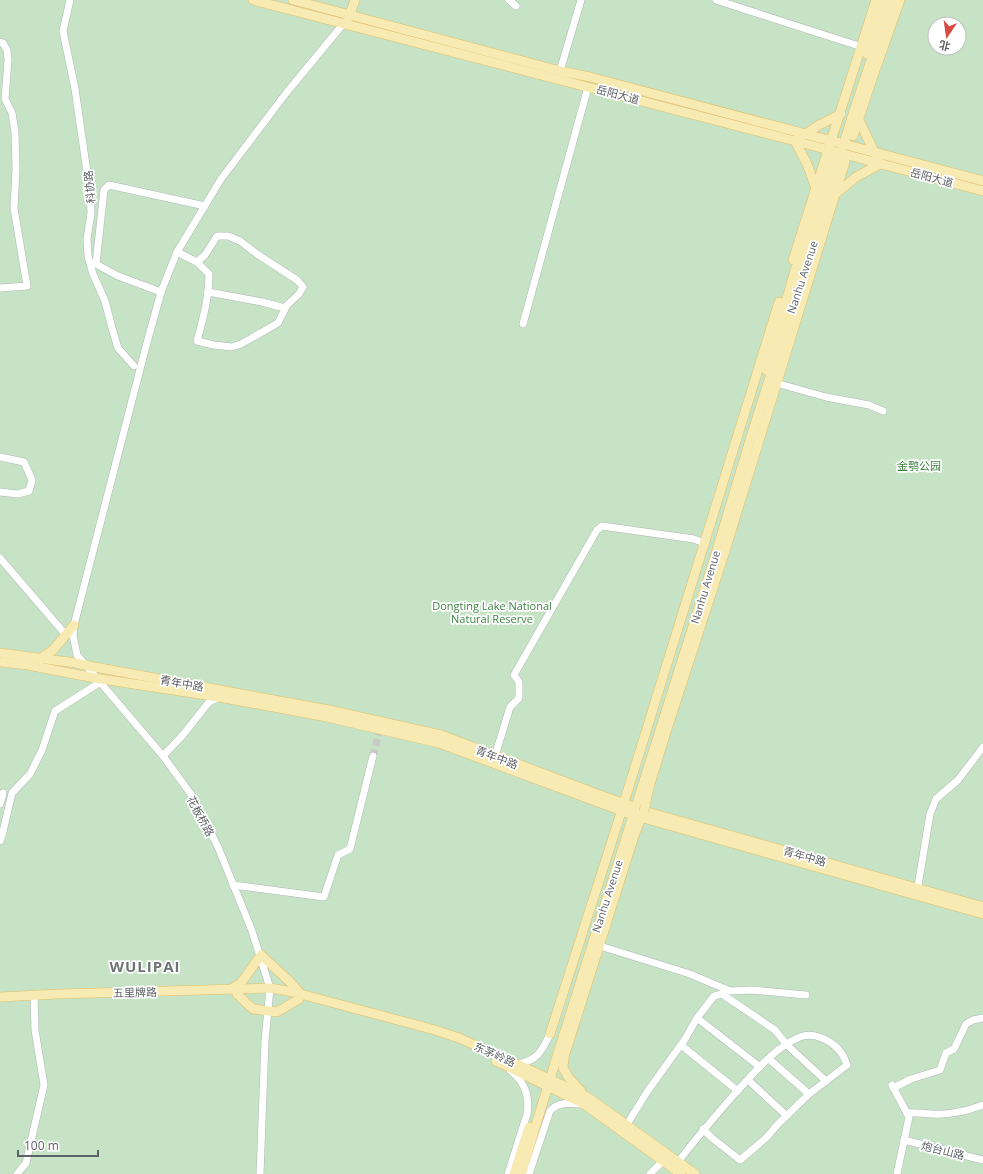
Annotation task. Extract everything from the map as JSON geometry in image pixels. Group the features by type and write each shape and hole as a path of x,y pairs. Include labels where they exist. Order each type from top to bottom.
{"main road":[{"name":"岳阳大道","path":"253,0 795,141 875,152 983,181"},
{"name":"岳阳大道","path":"293,0 560,71 590,77 806,134 880,164 983,191"},
{"path":"348,14 350,0"},
{"path":"344,23 355,0"},
{"path":"585,1100 569,1078 564,1068 564,1057 634,836 633,810 649,787 724,554 835,195 840,115 876,0"},
{"name":"Nanhu Avenue","path":"852,110 884,0"},
{"name":"Nanhu Avenue","path":"514,1174 546,1082 716,550 839,148 892,0"},
{"path":"550,1034 633,810 704,543 816,186 858,120 900,0"},
{"path":"852,110 880,164 856,177 835,195 823,200 795,141 840,115 852,110"},
{"path":"41,658 53,650 74,625"},
{"name":"青年中路","path":"0,653 84,665 329,710 441,735 493,759"},
{"name":"青年中路","path":"0,662 28,665 97,680 219,697 328,717 439,743 493,759 633,810 917,891 983,907"},
{"name":"青年中路","path":"917,891 983,914"},
{"path":"261,955 290,982 300,997 278,1012 252,1009 233,992 261,955"},
{"name":"东茅岭路","path":"270,991 435,1030 459,1038 517,1064 546,1082"},
{"name":"五里牌路","path":"0,997 270,991"},
{"name":"五里牌路","path":"0,1002 34,997"},
{"name":"东茅岭路","path":"300,997 434,1033 458,1042 506,1066 585,1100 626,1126 694,1174"},
{"name":"Nanhu Avenue","path":"521,1174 546,1082"},
{"name":"东茅岭路","path":"585,1100 681,1174"}],"street":[{"name":"科协路","path":"70,0 63,31 75,89 90,193 91,213 87,239 88,256 92,274 105,301 118,348 134,366"},
{"path":"509,0 516,6"},
{"path":"560,71 581,0"},
{"path":"716,0 862,47"},
{"name":"花板桥路","path":"270,991 261,955 234,885 218,847 193,797 163,756 77,656 73,636 74,625 125,425 161,292 177,252 221,179 287,92 344,23"},
{"path":"0,42 3,43 7,50 5,99 12,113 15,132 16,168 14,208 27,286 0,288"},
{"path":"523,324 588,86"},
{"path":"161,292 118,276 96,264 104,190 109,185 205,206"},
{"path":"177,252 197,262 209,274 208,292 197,341 232,347 241,344 278,323 285,308 299,294 303,287 297,280 240,241 228,236 217,236 205,255 197,262"},
{"path":"208,292 285,308"},
{"path":"776,383 826,397 869,405 883,411"},
{"path":"0,457 24,462 32,480 29,491 18,494 0,492"},
{"path":"493,759 510,707 519,698 519,682 514,675 597,530 602,526 694,539 704,543"},
{"path":"0,558 66,635"},
{"path":"0,841 12,793 30,774 42,750 55,712 97,680"},
{"path":"163,756 182,736 209,702 219,697"},
{"path":"917,891 930,814 936,799 958,780 983,747"},
{"path":"234,885 324,897 338,855 350,849 373,756"},
{"path":"0,804 3,793"},
{"path":"600,946 690,974 730,991 752,990 806,995"},
{"path":"260,1174 265,1041 270,991"},
{"path":"626,1126 647,1092 681,1045 696,1018 714,996 722,994 775,1030 787,1045 826,1081"},
{"path":"17,1174 26,1163 44,1085 35,1030 34,997"},
{"path":"696,1018 760,1067"},
{"path":"897,1174 909,1117 893,1087 911,1079 940,1070 946,1053 954,1049 966,1024 973,1020 983,1018"},
{"path":"517,1064 527,1062 537,1055 544,1047 550,1034"},
{"path":"678,1162 703,1129 760,1067 787,1045 801,1036 815,1036 831,1043 842,1055 847,1065 809,1094 767,1137 740,1160 703,1129"},
{"path":"681,1045 738,1091"},
{"path":"769,1060 809,1094"},
{"path":"506,1066 516,1074 525,1089 528,1104 527,1114 508,1174"},
{"path":"748,1080 787,1116"},
{"path":"529,1174 550,1112 553,1108 559,1104 585,1100"},
{"path":"907,1113 947,1113 962,1111 983,1105"},
{"name":"炮台山路","path":"904,1140 983,1160"},
{"path":"650,1174 663,1161"}],"green space":[{"name":"Dongting Lake National Natural Reserve","path":"0,0 983,0 983,1174 0,1174"}],"tunnel":[{"path":"373,756 380,729"}],"district":[{"name":"WULIPAI","path":"145,966"}],"park label":[{"name":"金鹗公园","path":"919,465"}]}
